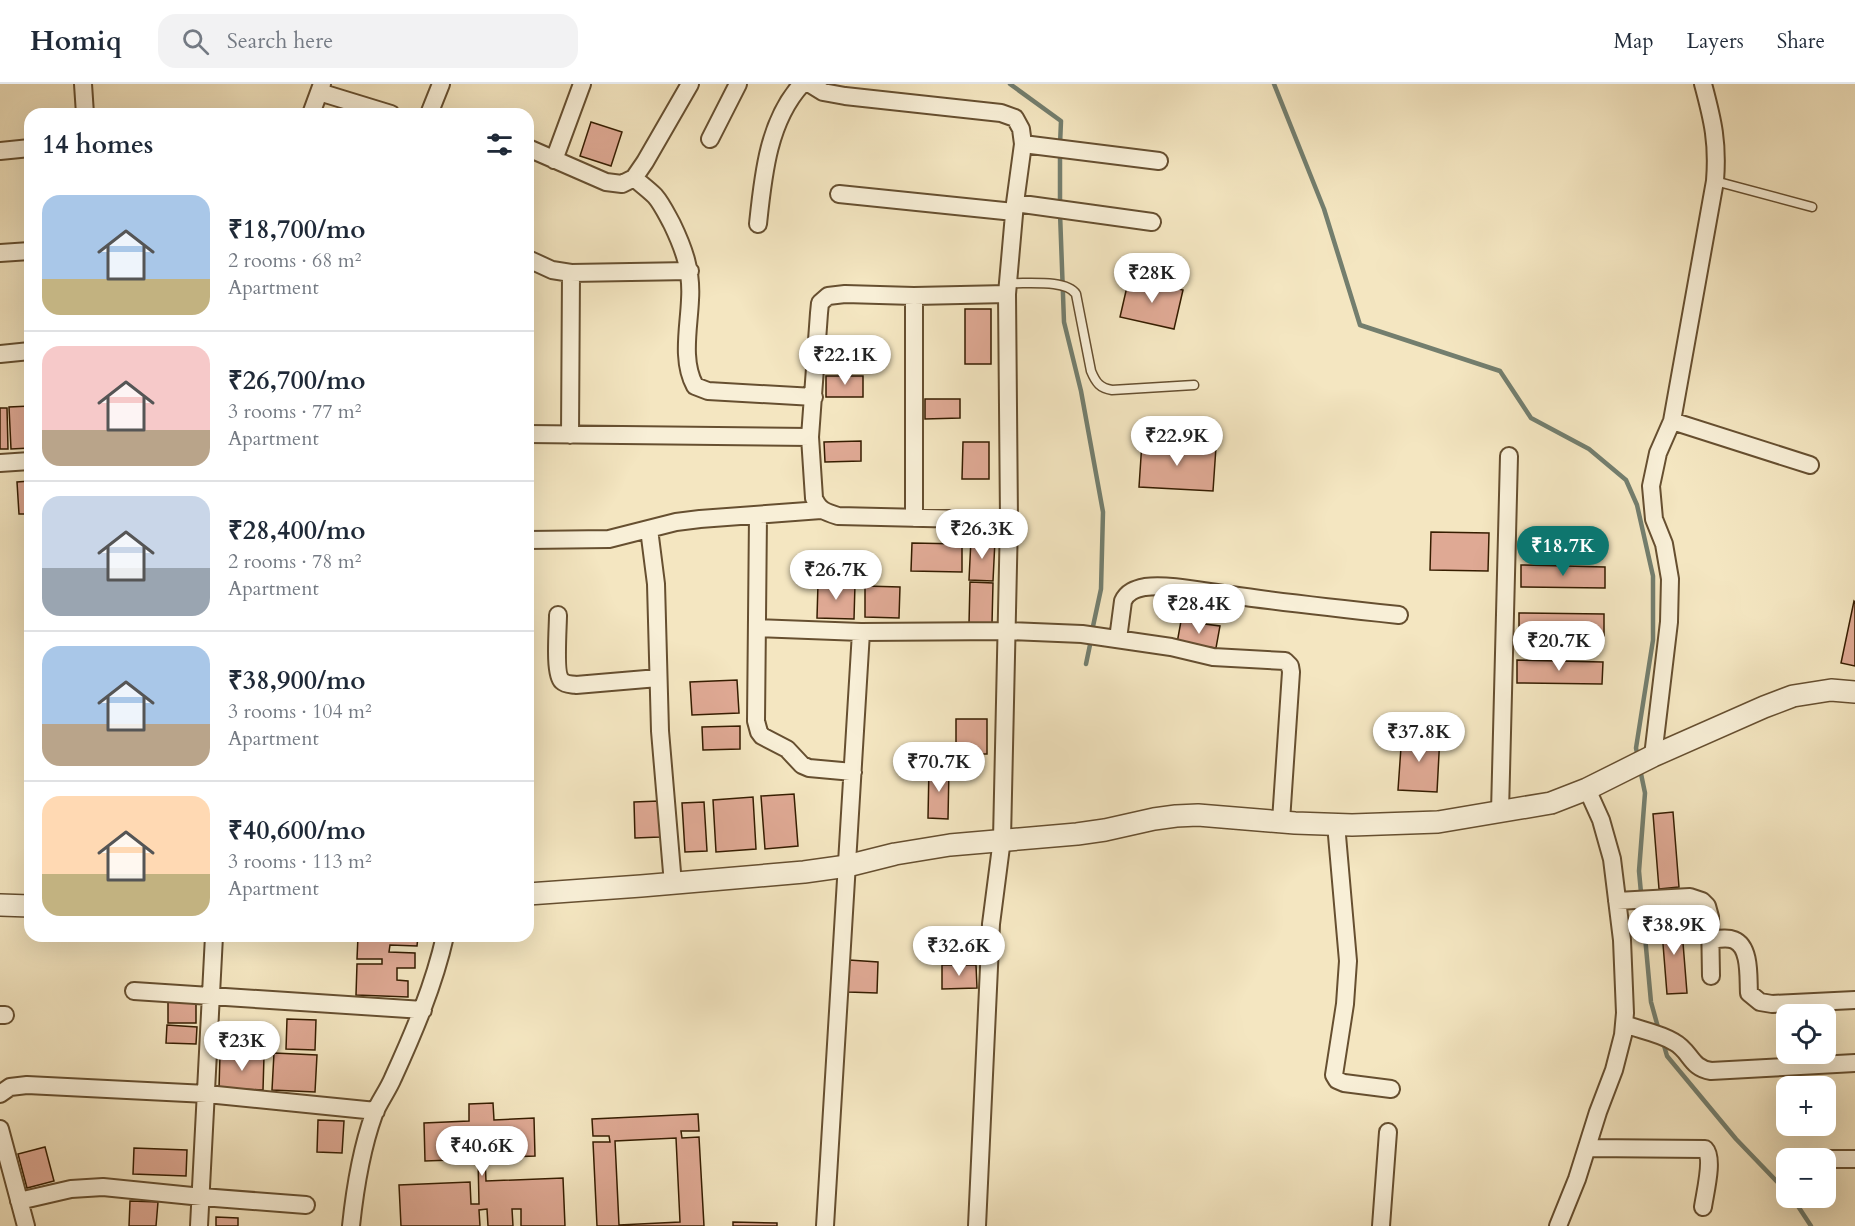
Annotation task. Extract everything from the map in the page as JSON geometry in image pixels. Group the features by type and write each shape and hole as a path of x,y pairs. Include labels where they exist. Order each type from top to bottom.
{"street":[{"path":"83,84 85,108"},
{"path":"436,108 441,84"},
{"path":"554,160 582,84"},
{"path":"534,151 606,182 622,184 634,178 690,84"},
{"path":"710,139 738,84"},
{"path":"758,224 763,177 775,132 790,97 801,84"},
{"path":"810,84 823,92 845,96 1001,113 1015,118 1021,129 1023,144 1008,289 1009,520 1002,839 991,924 977,1226"},
{"path":"1644,761 1669,622 1670,579 1664,544 1654,519 1651,486 1658,453 1672,421 1718,153 1703,84"},
{"path":"313,108 321,88 375,108"},
{"path":"1023,144 1159,160"},
{"path":"0,151 24,149"},
{"path":"634,178 656,198 683,248 690,271 688,365 689,377 695,386 708,391 814,397"},
{"path":"839,194 1015,207 1047,207 1152,222"},
{"path":"0,253 24,251"},
{"path":"534,262 552,270 571,273 690,271"},
{"path":"570,435 571,273"},
{"path":"821,510 814,498 810,437 820,303 828,296 845,294 914,296 1008,289"},
{"path":"914,296 914,518"},
{"path":"0,354 24,352"},
{"path":"1672,421 1810,465"},
{"path":"534,434 810,437"},
{"path":"1500,812 1509,456"},
{"path":"0,463 24,462"},
{"path":"534,540 609,539 676,522 821,510 838,516 1009,520"},
{"path":"758,515 756,721 759,732 766,740 787,749 802,765 809,768 853,772"},
{"path":"649,530 656,584 658,678 673,884"},
{"path":"1111,638 1125,596 1144,587 1399,615"},
{"path":"558,615 558,669 560,679 565,684 658,678"},
{"path":"758,628 861,632 1082,634 1171,647 1213,657 1276,659 1288,663 1291,672 1281,821"},
{"path":"825,1226 861,632"},
{"path":"534,894 804,872 847,866 906,852 950,845 1077,834 1176,816 1198,815 1336,824 1438,822 1551,803 1587,789 1644,761 1792,696 1831,690 1855,692"},
{"path":"1558,1226 1577,1179 1614,1070 1625,1013 1622,940 1633,900 1612,859 1601,820 1587,789"},
{"path":"1336,824 1348,961 1344,1011 1334,1075 1337,1080 1344,1083 1391,1089"},
{"path":"1633,900 1690,897 1702,901 1707,906 1710,917 1711,976"},
{"path":"0,905 24,906"},
{"path":"1710,940 1733,940 1743,947 1746,955 1749,993 1760,1002 1772,1004 1855,1000"},
{"path":"199,1226 214,942"},
{"path":"351,1226 364,1148 375,1111 391,1082 423,1010 443,942"},
{"path":"134,990 423,1010"},
{"path":"1624,1024 1662,1037 1683,1049 1699,1068 1711,1071 1855,1063"},
{"path":"0,1094 10,1087 20,1085 207,1094 375,1111"},
{"path":"0,1129 26,1226"},
{"path":"1381,1226 1388,1132"},
{"path":"1587,1148 1705,1149 1710,1160 1703,1207"},
{"path":"1836,1160 1855,1159"},
{"path":"19,1201 71,1189 103,1187 306,1205"}],"lane":[{"path":"1715,181 1812,207"},
{"path":"1008,289 1049,284 1072,289 1076,294 1091,371 1095,382 1103,388 1112,390 1194,386"}],"building":[{"path":"591,122 622,132 611,166 580,156"},
{"path":"1129,278 1183,290 1174,329 1120,317"},
{"path":"965,309 991,309 991,364 965,364"},
{"path":"826,376 863,376 863,397 826,397"},
{"path":"925,399 960,399 960,418 925,419"},
{"path":"24,406 24,448 11,449 9,407"},
{"path":"0,408 7,408 8,449 0,449"},
{"path":"861,441 861,461 825,462 824,442"},
{"path":"963,442 989,442 989,479 962,479"},
{"path":"1142,442 1216,447 1213,491 1139,487"},
{"path":"24,481 24,514 19,514 17,482"},
{"path":"1431,532 1489,533 1488,571 1430,570"},
{"path":"971,539 995,540 993,581 969,580"},
{"path":"912,543 962,544 962,572 911,571"},
{"path":"1521,565 1605,567 1605,588 1521,587"},
{"path":"970,582 993,583 992,624 969,624"},
{"path":"818,583 855,584 854,619 817,618"},
{"path":"865,586 900,587 899,618 865,617"},
{"path":"1855,602 1855,666 1841,663"},
{"path":"1519,613 1604,614 1604,636 1519,635"},
{"path":"1181,621 1220,626 1216,648 1177,643"},
{"path":"1517,660 1603,662 1602,684 1517,683"},
{"path":"737,680 739,713 692,715 690,682"},
{"path":"956,719 987,719 987,754 956,754"},
{"path":"740,726 740,749 703,750 702,727"},
{"path":"1402,733 1440,735 1437,792 1398,790"},
{"path":"929,767 949,767 948,819 928,818"},
{"path":"794,794 798,846 765,849 761,796"},
{"path":"753,797 756,849 716,852 713,800"},
{"path":"659,801 660,837 635,838 634,802"},
{"path":"704,802 707,851 685,852 682,803"},
{"path":"1673,812 1679,887 1659,889 1653,814"},
{"path":"1681,918 1687,993 1667,994 1661,919"},
{"path":"358,942 417,942 417,946 390,945 389,952 415,953 415,968 397,968 397,980 408,981 408,997 356,995 357,964 382,964 382,959 357,959"},
{"path":"849,960 878,962 877,993 848,992"},
{"path":"942,965 976,965 977,988 942,989"},
{"path":"168,1001 196,1001 196,1023 168,1023"},
{"path":"287,1019 316,1020 315,1050 286,1049"},
{"path":"167,1025 197,1027 196,1044 166,1043"},
{"path":"274,1053 317,1055 315,1092 272,1090"},
{"path":"220,1055 264,1056 263,1090 219,1088"},
{"path":"493,1103 494,1120 534,1118 535,1156 485,1158 486,1181 563,1178 565,1226 521,1226 521,1209 512,1209 513,1226 488,1226 487,1209 479,1210 480,1226 401,1226 399,1185 470,1182 471,1204 479,1204 478,1159 425,1161 424,1123 469,1121 469,1104"},
{"path":"698,1114 699,1131 681,1131 682,1138 699,1137 704,1226 597,1226 593,1142 610,1142 609,1136 593,1136 592,1119","holes":["676,1138 680,1222 619,1225 615,1141"]},
{"path":"318,1120 344,1121 342,1153 317,1152"},
{"path":"45,1147 54,1181 27,1188 18,1154"},
{"path":"134,1148 187,1150 186,1176 133,1174"},
{"path":"130,1201 158,1202 156,1226 129,1226"},
{"path":"216,1217 238,1218 238,1226 216,1226"},
{"path":"733,1222 777,1223 777,1226 733,1226"}],"waterway":[{"path":"1010,84 1061,121 1060,145"},
{"path":"1274,84 1324,209 1360,325 1500,371 1531,418 1589,449 1626,480 1637,505 1653,576 1653,640 1636,748 1638,758"},
{"path":"1060,153 1060,205"},
{"path":"1060,213 1064,322 1081,391 1103,512 1101,589 1092,631"},
{"path":"1086,664 1091,640"},
{"path":"1640,769 1645,793 1639,871 1651,1002 1659,1031"},
{"path":"1663,1042 1667,1056 1736,1139 1776,1181"},
{"path":"1799,1208 1811,1226"}]}
